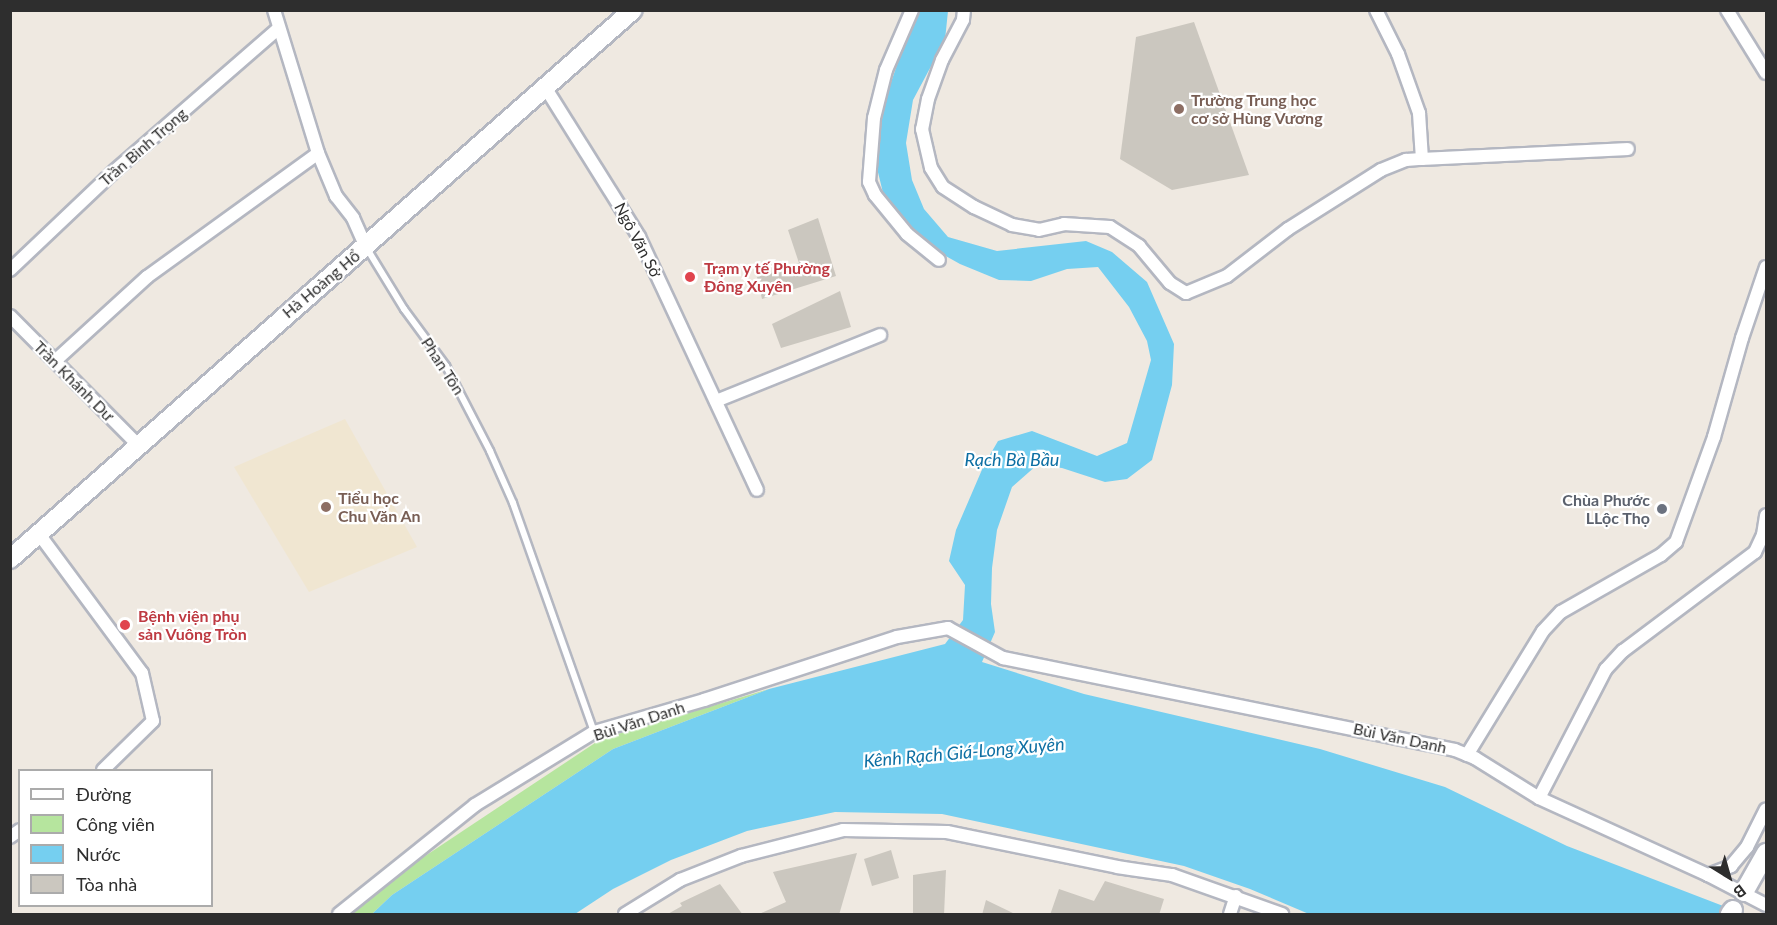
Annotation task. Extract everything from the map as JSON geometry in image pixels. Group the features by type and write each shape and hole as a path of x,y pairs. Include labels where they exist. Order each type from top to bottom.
{"main road":[{"name":"Hà Hoàng Hổ","path":"10,559 633,10"},
{"path":"1744,892 1767,853"}],"street":[{"name":"Phan Tôn","path":"274,10 318,153 336,196 353,218 366,247"},
{"path":"912,10 886,70 876,108 868,166 869,182 875,195 899,225 939,260"},
{"path":"964,10 963,20 942,60 928,99 922,129 931,168 944,187 974,207 1012,225 1039,230 1064,224 1110,227 1139,246 1170,283 1186,293 1227,276 1288,229 1381,170 1406,160 1628,149"},
{"path":"1376,10 1398,54 1419,113 1422,159"},
{"path":"1727,10 1767,74"},
{"name":"Trần Bình Trọng","path":"10,270 111,174 278,29"},
{"name":"Ngô Văn Sở","path":"545,87 639,237 757,490"},
{"path":"54,361 147,277 318,153"},
{"path":"1471,757 1543,631 1561,612 1661,555 1676,542 1714,437 1742,338 1767,267"},
{"name":"Trần Khánh Dư","path":"10,316 138,445"},
{"path":"716,401 880,335"},
{"path":"1537,797 1606,669 1623,651 1755,552 1763,534 1767,515"},
{"path":"39,534 142,674 153,721 105,769"},
{"name":"Bùi Văn Danh","path":"339,915 476,805 594,732 704,700 897,637 948,628 1003,658 1436,744 1471,757 1537,797 1708,875 1767,905"},
{"path":"1708,875 1731,866 1747,847 1767,809"},
{"path":"625,915 680,880 741,856 843,830 947,832 1117,867 1172,875 1282,915"},
{"path":"1731,912 1744,892"},
{"path":"1230,915 1236,897"}],"lane":[{"name":"Phan Tôn","path":"366,247 404,309 446,366 490,451 513,503 594,732"}],"shaded area":[{"name":"Tiểu học Chu Văn An","path":"345,419 417,547 309,592 234,467"}],"green space":[{"path":"769,689 613,749 392,895 372,914 351,914 380,886 601,739"}],"water":[{"path":"916,10 948,11 945,40 913,100 906,143 912,180 924,209 948,237 997,251 1086,241 1112,252 1147,282 1174,344 1172,385 1152,460 1127,479 1105,482 1062,468 1037,465 1012,487 997,530 992,568 991,604 995,632 982,662 1084,694 1320,749 1445,787 1567,846 1744,914 1309,914 1250,889 1184,866 942,814 835,812 747,831 671,860 613,889 575,914 372,914 392,895 613,749 769,689 945,644 963,620 965,585 949,561 956,530 984,465 998,441 1032,431 1097,456 1127,443 1151,360 1147,341 1129,307 1098,267 1067,269 1031,281 999,280 960,264 935,250 905,223 884,197 876,164 882,119 888,91"}],"building":[{"path":"1194,22 1249,175 1172,190 1120,159 1136,37"},
{"path":"818,218 836,276 762,299 757,277 799,263 788,230"},
{"path":"840,291 851,327 781,348 772,324"},
{"path":"891,850 899,878 872,886 864,859"},
{"path":"857,853 839,915 757,915 786,902 773,872"},
{"path":"946,870 944,915 913,915 913,875"},
{"path":"1105,881 1164,899 1159,915 1050,915 1059,889 1094,901"},
{"path":"720,884 743,915 666,915 682,906 680,903"},
{"path":"986,900 1017,915 982,915"}],"place":[{"name":"Trường Trung học cơ sở Hùng Vương","path":"1179,109"},
{"name":"Trạm y tế Phường Đông Xuyên","path":"690,277"},
{"name":"Tiểu học Chu Văn An","path":"326,507"},
{"name":"Chùa Phước LLộc Thọ","path":"1662,509"},
{"name":"Bệnh viện phụ sản Vuông Tròn","path":"125,625"}],"water label":[{"name":"Rạch Bà Bầu","path":"1012,459"},
{"name":"Kênh Rạch Giá-Long Xuyên","path":"964,752"}]}
